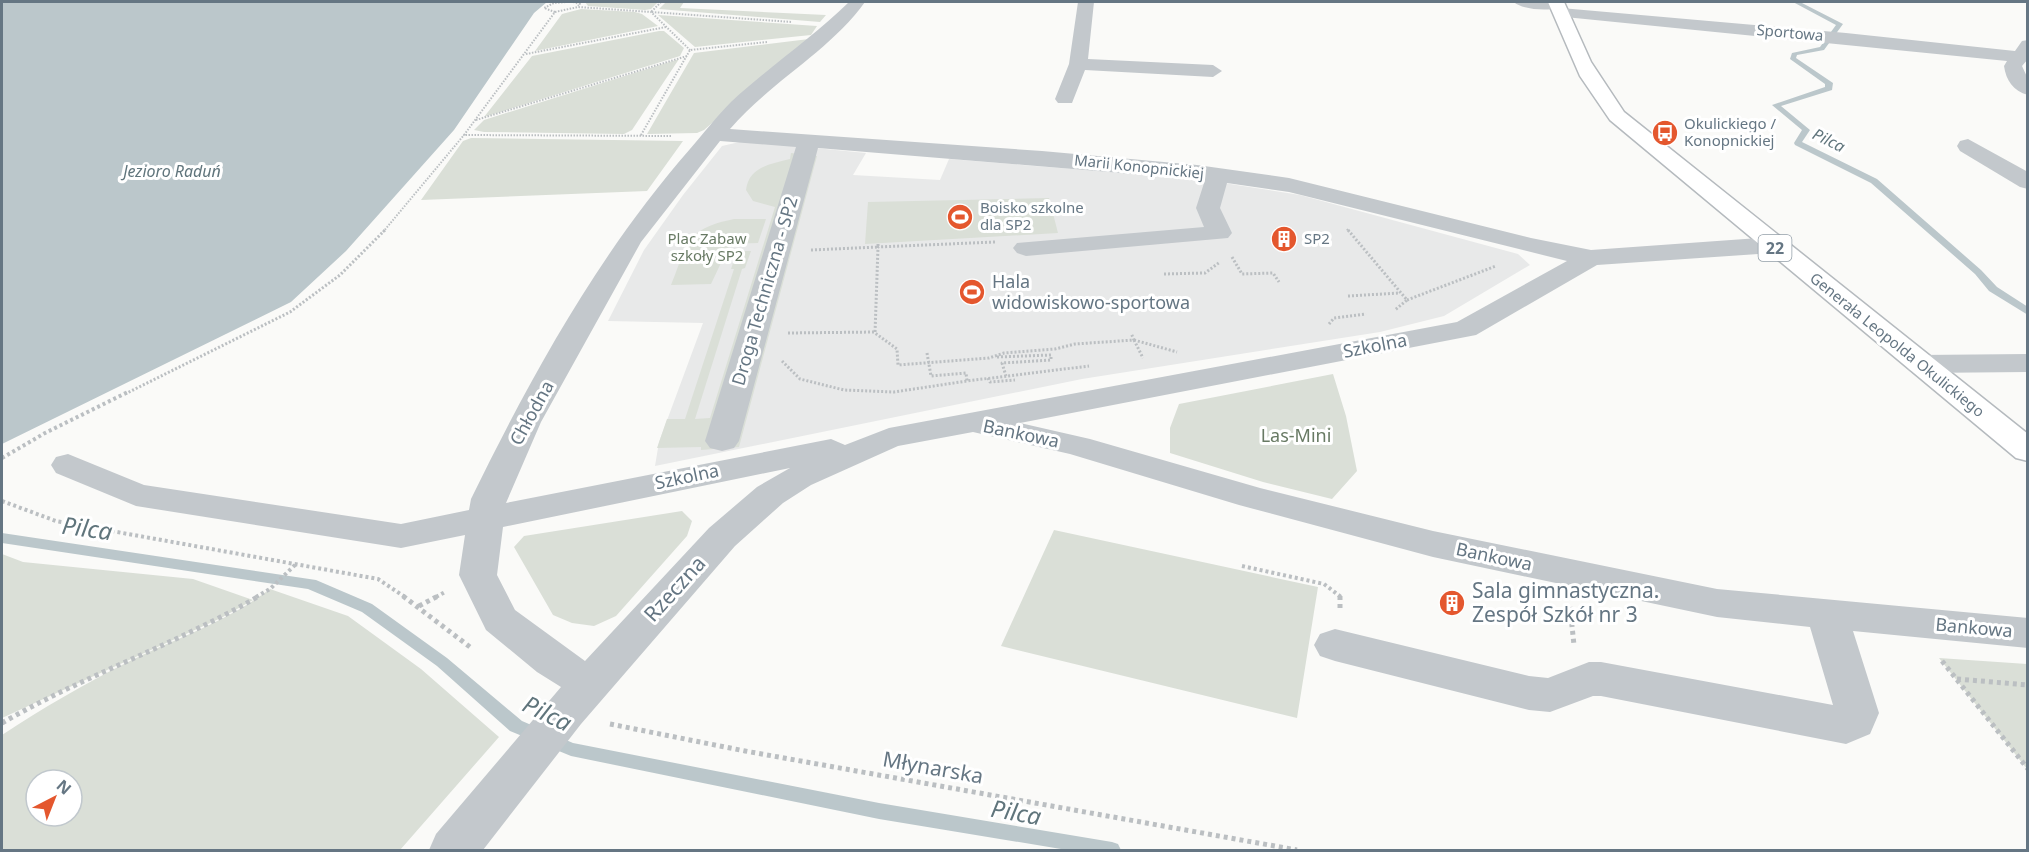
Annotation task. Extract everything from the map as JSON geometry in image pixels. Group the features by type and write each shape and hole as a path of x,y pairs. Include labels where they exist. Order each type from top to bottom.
{"main road":[{"name":"Generała Leopolda Okulickiego","path":"1558,6 1596,89 1617,116 2028,451"}],"street":[{"path":"713,134 738,107 835,26 857,2"},
{"path":"1065,99 1078,64 1086,2"},
{"name":"Sportowa","path":"1522,2 1728,27 2023,51"},
{"path":"1713,9 1728,27"},
{"path":"2023,51 2013,66 2015,78 2028,89"},
{"path":"1078,64 1213,71"},
{"name":"Marii Konopnickiej","path":"713,134 1042,158 1218,175 1289,185 1531,246 1591,258"},
{"name":"Chłodna","path":"571,705 552,661 500,620 478,575 489,499 525,422 629,241 713,134"},
{"name":"Droga Techniczna - SP2","path":"722,441 809,141"},
{"path":"1968,146 2028,182"},
{"path":"1032,248 1225,243 1208,208 1218,175"},
{"name":"Szkolna","path":"964,423 1466,329 1591,258 1773,245"},
{"path":"1920,364 2028,363"},
{"name":"Bankowa","path":"1078,446 1056,437 1049,427 1049,420 1066,406 1082,400"},
{"name":"Bankowa","path":"964,423 1005,429 1078,446 1252,496 1434,544 1717,603 2028,633"},
{"name":"Rzeczna","path":"454,850 525,759 571,705 722,537 770,495 800,477 889,438 964,423"},
{"name":"Szkolna","path":"68,465 136,495 401,536 889,438"},
{"path":"1335,645 1529,693 1550,695 1589,679 1601,679 1846,726 1854,721 1857,713 1827,614"}],"path":[{"path":"567,2 554,3 544,8 555,12 578,7 799,23"},
{"path":"573,2 580,4 578,7"},
{"path":"651,12 661,2"},
{"path":"2,458 45,433 312,299 359,260 464,135 555,12"},
{"path":"651,12 690,50"},
{"path":"526,54 667,27"},
{"path":"690,50 770,41"},
{"path":"464,135 641,135 690,50"},
{"path":"475,121 687,56"},
{"path":"1342,224 1407,300"},
{"path":"802,250 1036,240 1032,248"},
{"path":"1225,243 1242,274 1273,273 1279,282"},
{"path":"875,332 878,245"},
{"path":"1386,312 1396,310 1407,300 1504,262"},
{"path":"1164,274 1205,273"},
{"path":"1348,296 1401,293"},
{"path":"1328,327 1334,318 1376,313"},
{"path":"778,334 875,332 897,349 898,365 930,361 1051,355 1051,360 1002,363 1006,376"},
{"path":"1131,333 1144,359"},
{"path":"989,358 1004,353 1055,349 1074,344 1134,340 1184,354 1164,356"},
{"path":"775,353 800,379 844,390 894,392 1091,366"},
{"path":"927,353 931,376 966,373 967,381"},
{"path":"1133,360 1154,357"},
{"path":"2,501 56,521 378,579 419,606 472,649"},
{"path":"2,723 71,686 221,618 270,589 295,564"},
{"path":"1242,566 1278,576 1324,584 1341,596 1335,645"},
{"path":"1567,649 1575,650 1569,595"},
{"path":"1939,658 2028,768"},
{"path":"1957,679 2028,685"},
{"name":"Młynarska","path":"571,705 745,751 1297,850"}],"shaded area":[{"path":"744,141 866,153 853,175 940,180 949,159 1198,179 1300,195 1518,254 1530,265 1444,316 1380,332 1082,379 655,466 659,442 703,323 608,321 644,250 683,195 722,146"}],"green space":[{"path":"585,2 658,2 651,9 645,10 588,6"},
{"path":"666,2 684,2 680,8 826,15 820,22 659,9"},
{"path":"581,9 635,12 642,14 658,26 535,51 562,14"},
{"path":"658,15 817,26 811,35 695,47"},
{"path":"664,31 684,48 680,56 484,117 532,56"},
{"path":"809,39 704,130 697,133 647,134 694,53"},
{"path":"679,59 632,130 624,134 474,130 484,120"},
{"path":"471,138 683,141 647,191 421,200 463,141"},
{"path":"791,153 817,156 739,447 701,450 701,447 657,448 667,419 685,419 734,269 731,269 737,251 751,251 745,268 742,269 695,419 710,418 775,207 753,201 746,190 748,182 756,171 790,159"},
{"name":"Boisko szkolne dla SP2","path":"1049,198 1058,233 865,244 868,202"},
{"name":"Plac Zabaw szkoły SP2","path":"734,219 766,219 758,243 730,244 711,284 671,285 690,240 706,228"},
{"name":"Las-Mini","path":"1333,374 1346,416 1357,471 1332,499 1263,482 1170,453 1170,428 1179,404"},
{"path":"682,511 692,521 687,536 616,616 594,626 572,623 553,615 514,547 524,536"},
{"path":"1054,530 1318,587 1297,718 1001,646"},
{"path":"2,554 23,562 193,579 253,600 221,618 2,718"},
{"path":"270,589 348,616 421,669 499,737 400,850 2,850 2,735 96,679 236,611"},
{"path":"1939,658 2027,664 2027,769"}],"water":[{"name":"Jezioro Raduń","path":"2,2 547,2 534,13 454,130 346,251 291,302 2,444"}],"waterway":[{"name":"Pilca","path":"1796,2 1840,24 1822,49 1794,54 1793,59 1829,83 1829,88 1776,105 1806,130 1798,143 1874,181 1978,272 1993,289 2028,312"},
{"name":"Pilca","path":"2,538 311,584 367,608 442,662 516,726 571,749 879,811 1112,850"}],"place":[{"name":"Okulickiego / Konopnickiej","path":"1665,133"},
{"name":"Boisko szkolne dla SP2","path":"960,217"},
{"name":"SP2","path":"1284,239"},
{"name":"Hala widowiskowo-sportowa","path":"972,292"},
{"name":"Sala gimnastyczna. Zespół Szkół nr 3","path":"1452,603"}]}
